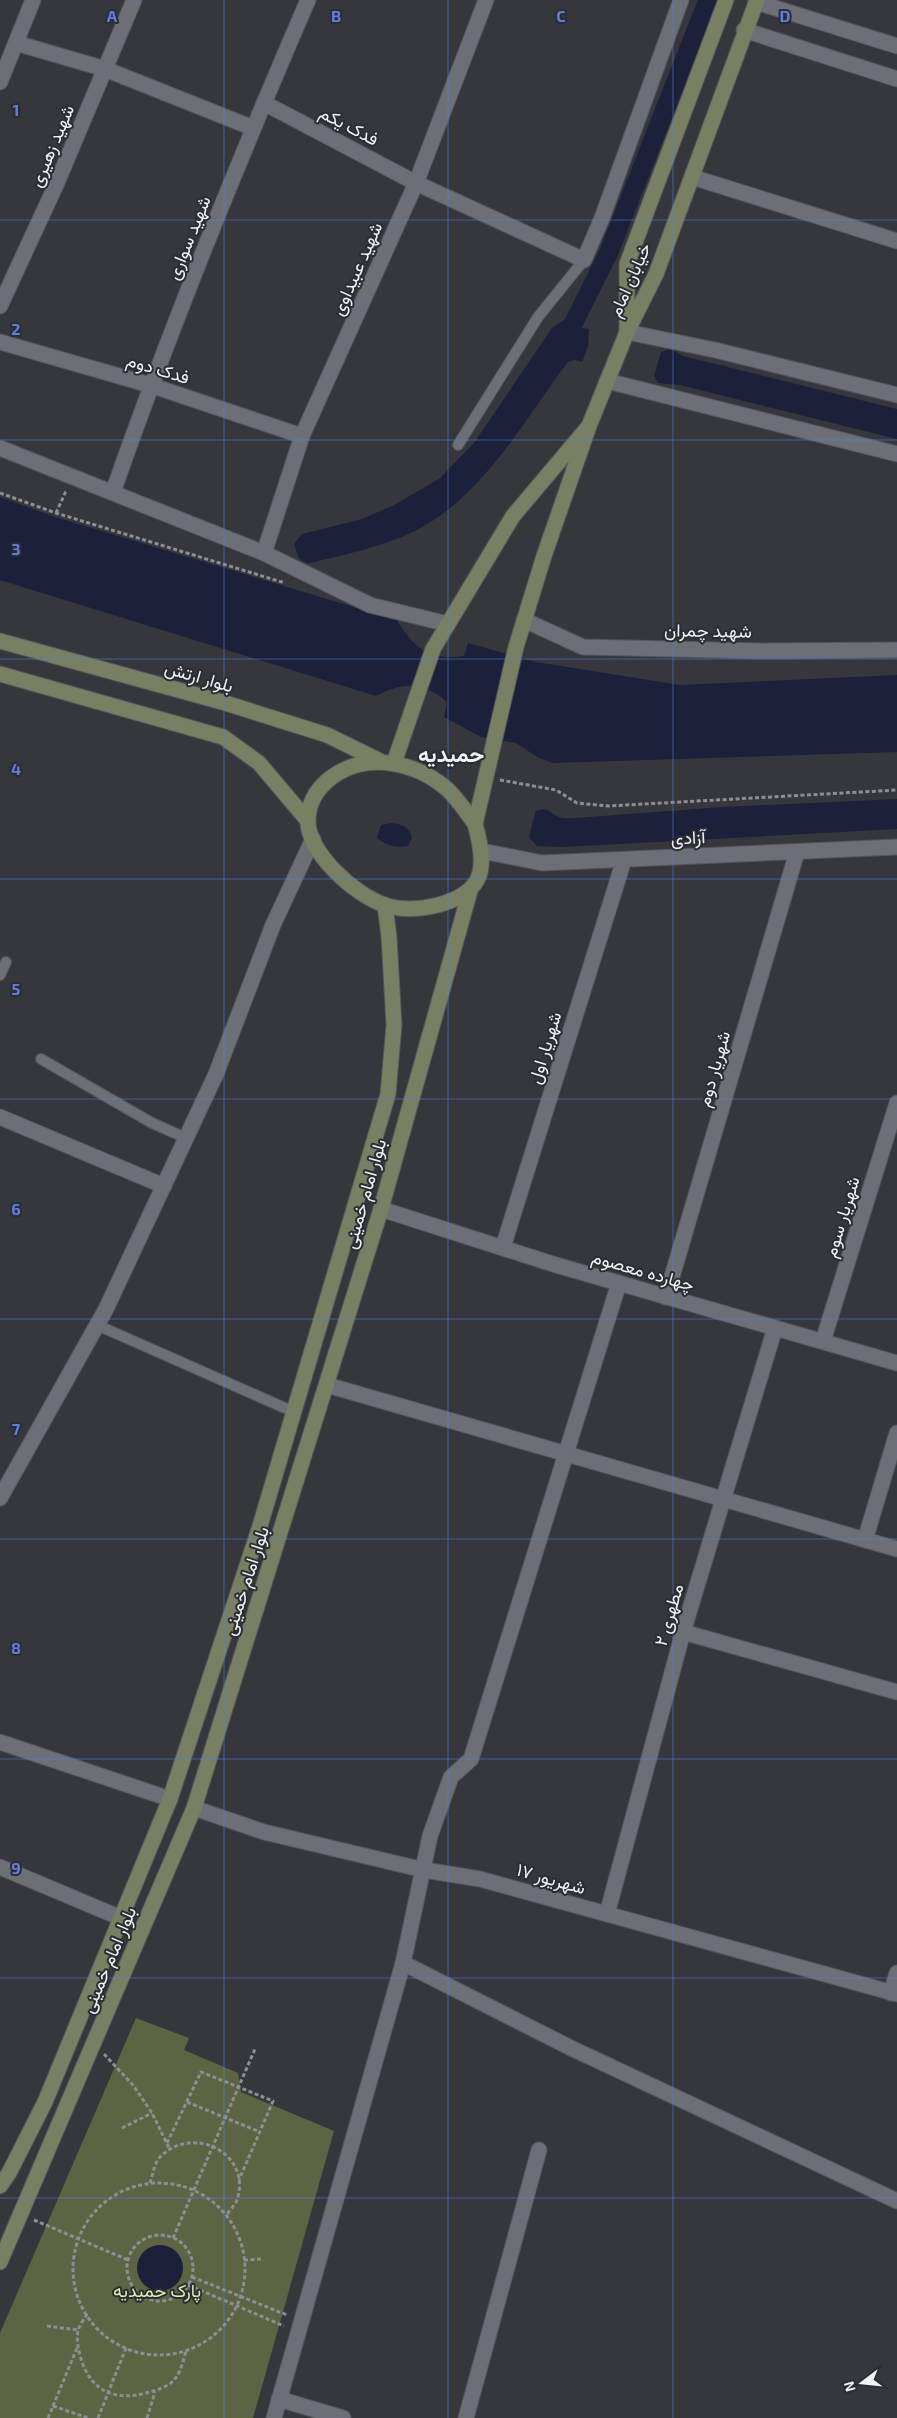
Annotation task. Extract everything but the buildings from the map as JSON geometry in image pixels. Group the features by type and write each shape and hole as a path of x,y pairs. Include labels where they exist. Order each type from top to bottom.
{"main road":[{"name":"خیابان امام","path":"627,332 627,264 726,0"},
{"name":"خیابان امام","path":"627,332 656,274 756,1"},
{"path":"475,824 524,620 589,426 627,332"},
{"path":"389,763 420,690 433,649 514,516 589,426"},
{"name":"بلوار ارتش","path":"0,641 222,702 327,735 389,763"},
{"path":"0,674 223,737 259,763 308,821 313,839 323,857 346,883 385,905 412,909 429,907 458,898 470,891 479,878 482,851 475,824 446,788 415,770 389,763 365,763 348,768 332,776 314,795 308,821"},
{"name":"بلوار امام خمینی","path":"0,2262 22,2215 194,1808 381,1209 470,891"},
{"name":"بلوار امام خمینی","path":"0,2186 9,2173 45,2102 170,1799 260,1526 388,1094 394,1025 389,937 385,905"}],"street":[{"path":"0,82 33,0"},
{"name":"شهید زهیری","path":"0,306 56,185 134,0"},
{"name":"شهید سواری","path":"113,492 150,385 253,128 308,0"},
{"name":"شهید عبیداوی","path":"264,554 302,436 416,183 486,0"},
{"path":"584,260 602,218 681,0"},
{"path":"756,1 897,46"},
{"path":"744,30 897,78"},
{"path":"16,43 105,68 253,128"},
{"name":"فدک یکم","path":"264,103 416,183 584,260"},
{"path":"692,176 897,241"},
{"path":"627,332 715,350 897,395"},
{"name":"فدک دوم","path":"0,342 150,385 302,436"},
{"path":"607,381 897,454"},
{"path":"0,448 264,554 370,606 448,624"},
{"name":"شهید چمران","path":"524,620 583,647 760,651 897,650"},
{"path":"0,1498 97,1325 164,1186 216,1074 273,925 313,839"},
{"name":"آزادی","path":"482,851 542,863 897,847"},
{"name":"شهریار دوم","path":"666,1297 797,852"},
{"name":"شهریار اول","path":"503,1247 624,860"},
{"name":"شهریار سوم","path":"823,1342 897,1103"},
{"path":"0,1117 164,1186"},
{"name":"چهارده معصوم","path":"381,1209 619,1283 897,1363"},
{"path":"274,2418 403,1963 430,1836 451,1776 471,1760 619,1283"},
{"name":"مطهری ۲","path":"607,1914 683,1632 775,1328"},
{"path":"327,1385 897,1549"},
{"path":"865,1540 897,1433"},
{"path":"683,1632 897,1692"},
{"path":"0,1742 170,1799"},
{"name":"۱۷ شهریور","path":"194,1808 264,1832 424,1870 480,1879 894,1993"},
{"path":"0,1867 121,1918"},
{"path":"403,1963 570,2048 897,2201"},
{"path":"894,1993 897,1973"},
{"path":"466,2418 539,2150"},
{"path":"280,2399 343,2418"}],"lane":[{"path":"458,445 538,317 584,260"},
{"path":"0,975 6,962"},
{"path":"41,1060 152,1123 186,1138"},
{"path":"97,1325 294,1412"}],"path":[{"path":"56,514 72,476"},
{"path":"0,493 56,514 296,586 307,574"},
{"path":"486,778 556,790 578,803 608,806 897,790"},
{"path":"94,2044 133,2085 152,2113 170,2150"},
{"path":"173,2238 255,2049"},
{"path":"167,2144 201,2072 273,2102 239,2180 237,2200 226,2216"},
{"path":"187,2102 260,2132"},
{"path":"122,2128 152,2113"},
{"path":"150,2183 154,2168 161,2156 183,2144 199,2143 223,2151 233,2163 239,2180"},
{"path":"150,2183 170,2183 193,2189 216,2204 233,2224 243,2248 246,2274 241,2296 228,2322 209,2340 186,2351 161,2356 135,2352 112,2342 93,2324 79,2302 73,2277 74,2251 84,2227 99,2206 120,2191 150,2183"},
{"path":"22,2215 128,2260"},
{"path":"161,2235 173,2238 186,2249 192,2262 192,2277 185,2290 173,2299 159,2302 144,2298 133,2288 127,2274 128,2260 135,2247 146,2238 161,2235"},
{"path":"244,2260 264,2259"},
{"path":"192,2277 241,2296 300,2326"},
{"path":"188,2285 237,2306 300,2326"},
{"path":"87,2314 78,2330 78,2347 88,2376 101,2390 108,2393 133,2397 155,2391 173,2381 180,2370 186,2351"},
{"path":"47,2326 78,2330"},
{"path":"48,2418 78,2347"},
{"path":"98,2418 126,2348"},
{"path":"147,2418 155,2391"},
{"path":"53,2406 88,2418"}],"green space":[{"name":"پارک حمیدیه","path":"136,2018 189,2038 184,2050 238,2073 241,2092 334,2131 253,2418 0,2418 0,2333"}],"water":[{"path":"573,314 582,317 582,328 589,329 588,347 582,362 574,360 568,362 506,449 471,490 429,523 387,543 310,563 300,559 294,544 302,534 362,519 394,505 439,479 474,443 552,328"},
{"path":"671,349 683,356 897,409 897,439 680,385 658,383 654,376 661,352"},
{"path":"0,497 55,517 397,620 416,645 432,654 441,656 464,656 468,643 536,662 680,685 897,675 897,752 553,763 539,758 516,743 481,737 444,717 447,702 430,690 421,687 404,686 376,696 0,580"},
{"path":"897,799 897,829 563,847 537,846 529,837 536,811 543,809 561,818 569,818 723,807"},
{"path":"391,823 402,825 409,831 412,838 408,846 392,846 377,838 381,825"},
{"path":"160,2245 173,2249 179,2255 183,2268 179,2281 173,2287 160,2291 147,2287 141,2281 137,2268 141,2255 147,2249"}],"waterway":[{"path":"566,338 609,252 708,0"}],"district":[{"name":"حمیدیه","path":"451,754"}]}
